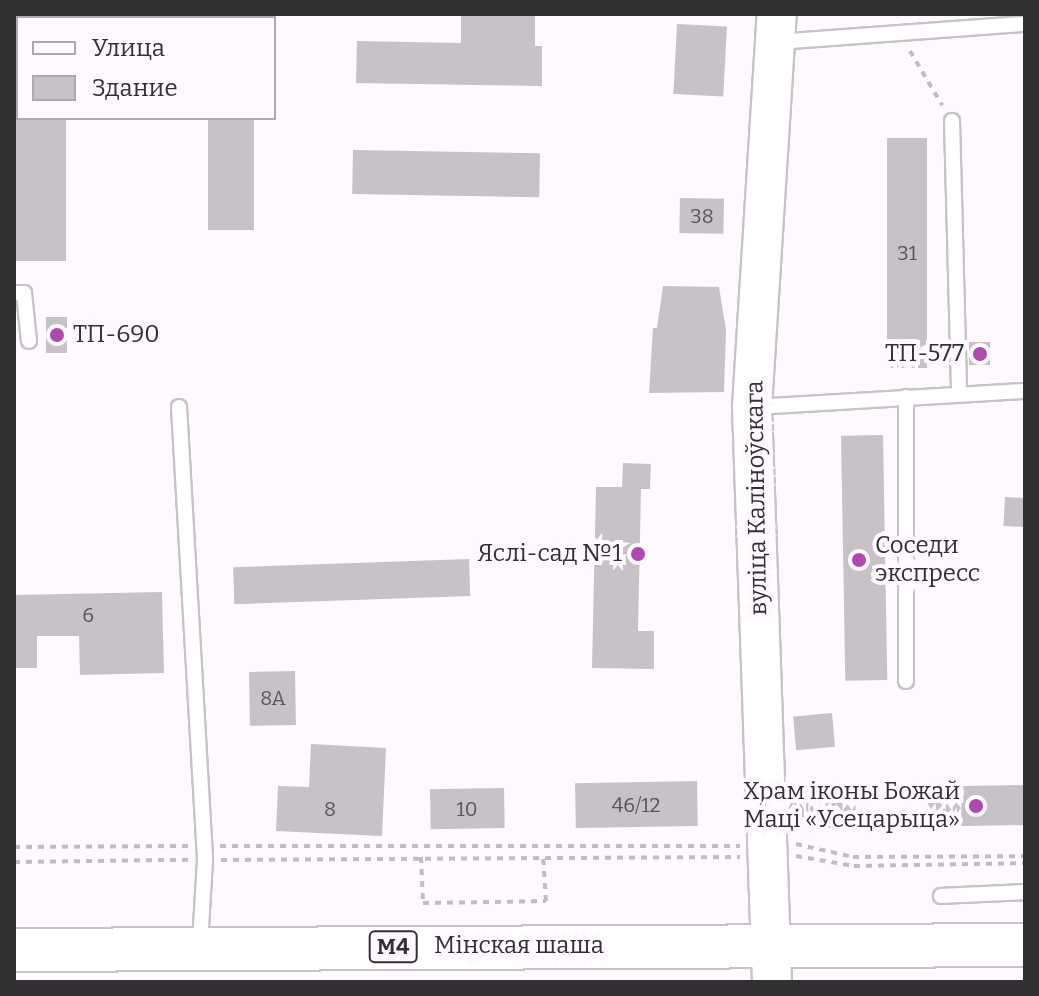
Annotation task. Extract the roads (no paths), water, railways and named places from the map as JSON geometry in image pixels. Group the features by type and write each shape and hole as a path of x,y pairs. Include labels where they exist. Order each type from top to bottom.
{"main road":[{"name":"вуліца Каліноўскага","path":"771,963 752,407 777,28"},
{"name":"Мінская шаша","path":"14,950 199,949 771,963 1025,945"}],"lane":[{"path":"777,28 899,33 1025,24"},
{"path":"952,121 959,391"},
{"path":"14,293 24,293 29,341"},
{"path":"752,407 959,391 1025,391"},
{"path":"906,397 906,681"},
{"path":"179,407 203,853 199,949"},
{"path":"941,896 1025,892"}],"place":[{"name":"ТП-690","path":"57,335"},
{"name":"ТП-577","path":"980,354"},
{"name":"Яслі-сад №1","path":"638,554"},
{"name":"Соседи экспресс","path":"859,560"},
{"name":"Храм іконы Божай Маці «Усецарыца»","path":"976,806"}]}
